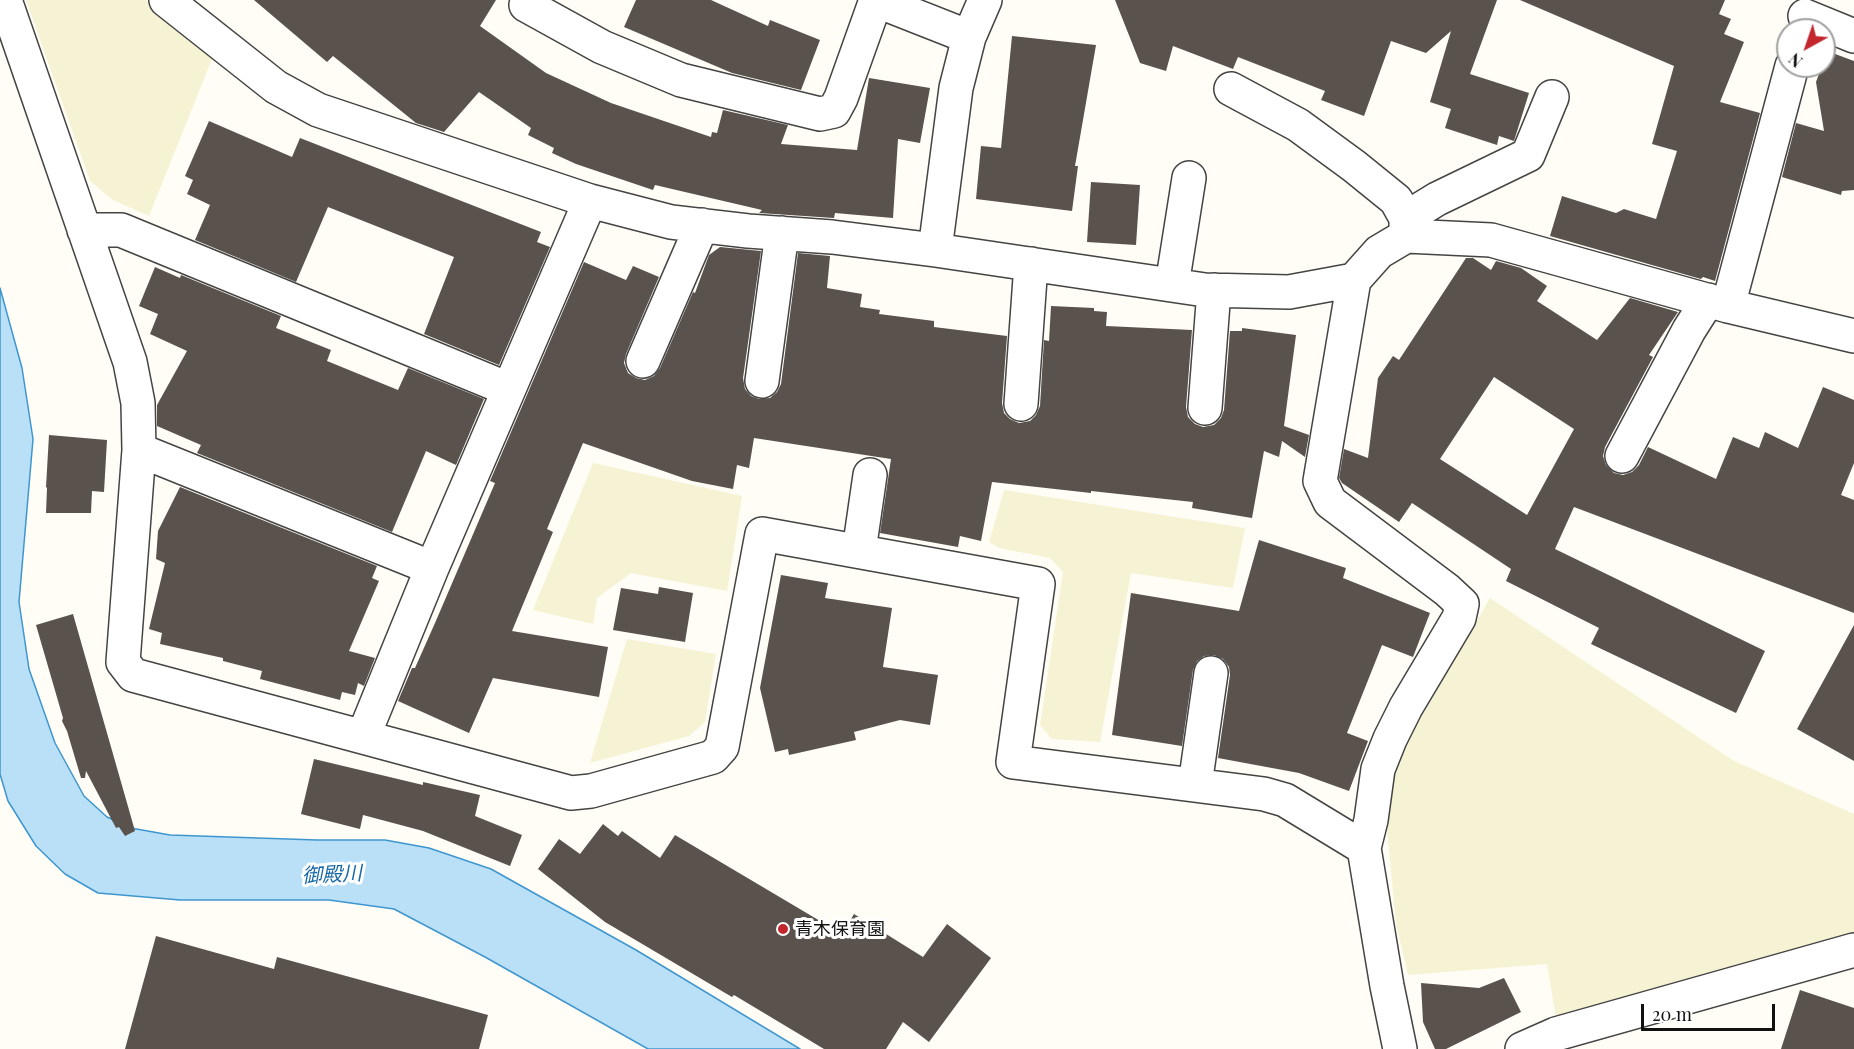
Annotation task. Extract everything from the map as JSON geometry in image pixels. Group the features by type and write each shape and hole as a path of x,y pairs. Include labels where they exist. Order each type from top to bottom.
{"street":[{"path":"5,0 130,362 138,403 140,450 123,662 133,675 572,793 591,791 713,757 722,747 762,534 1038,584 1013,762 1264,794 1285,800 1364,848"},
{"path":"166,0 276,87 318,110 590,201 671,222 832,237 1214,290 1289,292 1354,280"},
{"path":"529,0 526,5 602,47 681,80 820,114 834,111 841,98 876,0 969,37"},
{"path":"935,250 956,88 969,37 985,0"},
{"path":"1799,10 1854,36"},
{"path":"1622,456 1689,330 1718,303 1788,78"},
{"path":"1232,89 1298,125 1354,166 1396,200 1406,227"},
{"path":"1400,1049 1364,848 1371,820 1378,769 1406,707 1459,618 1462,604 1330,502 1320,481 1354,280 1379,252 1437,199 1528,155 1552,97"},
{"path":"1172,285 1189,178"},
{"path":"363,737 432,568 590,201"},
{"path":"644,361 702,225"},
{"path":"1406,227 1491,240 1718,303 1854,336"},
{"path":"84,230 121,230 508,389"},
{"path":"762,381 782,233"},
{"path":"1021,404 1031,264"},
{"path":"1205,408 1214,290"},
{"path":"140,450 432,568"},
{"path":"859,551 870,475"},
{"path":"1195,785 1211,673"},
{"path":"1522,1049 1556,1034 1854,950"}],"shaded area":[{"path":"26,0 146,0 214,54 149,216 113,200 90,181"},
{"path":"593,463 742,496 727,591 631,573 597,598 593,624 533,610"},
{"path":"1004,490 1245,528 1233,588 1131,573 1100,742 1052,739 1040,725 1063,572 1050,558 999,548 989,542"},
{"path":"1490,598 1734,761 1854,814 1854,932 1556,1019 1547,964 1408,975 1396,924 1387,830 1395,772 1408,740"},
{"path":"627,639 716,654 705,722 689,736 590,763"}],"water":[{"name":"御殿川","path":"0,288 22,368 33,439 19,602 29,669 55,743 84,796 107,817 131,828 170,835 385,840 429,848 491,869 636,950 800,1049 648,1049 485,957 394,909 329,900 180,900 98,893 65,874 36,846 8,801 0,774"}],"building":[{"path":"254,0 496,0 480,26 546,73 611,103 711,137 712,132 717,133 723,110 788,125 781,144 857,150 869,78 930,88 920,143 898,139 893,218 835,213 834,218 759,213 762,210 655,185 653,190 576,164 552,153 554,148 528,135 531,128 479,92 444,132 416,123 333,56 327,62"},
{"path":"636,0 711,0 768,26 770,20 820,40 801,90 732,73 624,27"},
{"path":"1115,0 1497,0 1470,74 1529,93 1514,141 1499,136 1497,145 1445,128 1451,109 1430,102 1451,31 1426,53 1391,41 1364,116 1321,100 1325,91 1238,57 1233,69 1173,46 1166,71 1140,63"},
{"path":"1520,0 1725,0 1719,14 1731,19 1724,34 1744,42 1720,102 1760,113 1715,281 1550,236 1562,196 1616,213 1624,209 1656,219 1677,151 1652,144 1674,66"},
{"path":"1012,36 1096,45 1075,166 1078,166 1072,211 976,199 981,146 1001,148"},
{"path":"1836,54 1854,61 1854,190 1842,191 1841,195 1782,177 1796,123 1824,131 1816,82 1818,78 1836,78"},
{"path":"209,121 292,157 300,138 541,232 537,242 550,247 499,365 424,334 454,257 328,207 296,282 195,240 210,205 187,194 193,180 185,176"},
{"path":"1091,182 1140,185 1136,245 1087,242"},
{"path":"720,247 761,251 743,378 745,389 751,396 759,399 770,398 781,384 798,253 830,256 827,288 862,294 860,307 880,310 879,314 934,321 934,327 1007,336 1002,403 1004,413 1019,423 1030,421 1040,406 1044,340 1049,341 1051,306 1094,308 1094,311 1107,312 1106,326 1192,330 1186,407 1188,417 1195,424 1203,427 1214,425 1221,418 1224,410 1230,331 1242,331 1242,328 1296,335 1284,426 1309,435 1305,457 1282,441 1279,457 1264,451 1252,518 1192,508 1193,502 992,482 981,541 960,536 958,547 880,533 891,459 754,438 749,468 737,465 733,489 692,481 583,443 547,529 553,532 512,631 608,647 599,697 493,678 469,733 398,701 412,668 415,668 495,483 490,481 584,262 626,280 633,266 659,277 624,363 628,373 645,380 654,376 660,368 693,292 695,293 709,255"},
{"path":"1466,258 1473,258 1491,270 1496,261 1521,268 1547,286 1537,301 1597,340 1630,298 1678,312 1649,355 1653,357 1605,447 1603,456 1606,465 1614,473 1623,475 1632,472 1639,465 1648,447 1716,479 1733,437 1759,448 1765,432 1798,448 1823,387 1854,400 1854,463 1841,495 1854,500 1854,613 1574,507 1555,549 1765,651 1736,713 1591,644 1599,628 1506,581 1511,569 1412,503 1399,522 1342,483 1339,478 1344,449 1368,458 1378,378 1393,356 1399,360","holes":["1494,377 1574,429 1527,515 1440,459"]},
{"path":"155,267 180,278 181,275 281,316 276,328 331,350 327,361 398,390 408,368 484,399 456,465 426,451 392,532 197,453 201,445 157,426 157,405 187,351 150,334 158,314 139,306"},
{"path":"49,435 107,440 104,492 92,491 91,513 46,513"},
{"path":"180,487 377,566 372,578 379,581 349,651 375,658 364,686 358,683 355,695 342,692 340,700 260,679 262,671 223,661 223,658 160,644 162,633 149,629 165,563 156,559 158,531"},
{"path":"1259,540 1346,568 1343,578 1430,613 1413,657 1382,645 1347,733 1368,741 1349,791 1299,773 1218,758 1230,675 1229,667 1223,659 1214,655 1204,656 1197,661 1193,670 1182,746 1112,735 1131,593 1239,611"},
{"path":"781,575 828,583 825,598 892,608 883,667 938,675 930,725 900,720 854,732 856,740 789,755 788,749 775,752 760,688"},
{"path":"659,587 693,593 685,642 613,630 621,588 658,594"},
{"path":"73,614 135,831 125,836 119,827 116,828 86,771 85,778 81,778 62,721 36,625"},
{"path":"1854,625 1854,761 1797,729"},
{"path":"314,759 423,785 423,782 480,795 475,816 522,835 510,866 423,831 363,815 360,829 301,814"},
{"path":"603,824 618,836 622,831 660,858 675,835 842,934 854,914 923,957 947,924 991,958 929,1042 903,1022 886,1049 824,1049 605,922 538,869 559,839 580,854"},
{"path":"156,936 274,969 277,957 488,1015 479,1049 125,1049"},
{"path":"1504,978 1521,1012 1446,1049 1435,1049 1423,1022 1421,983 1479,988"},
{"path":"1800,990 1854,1008 1854,1049 1781,1049"}],"place":[{"name":"青木保育園","path":"783,929"}]}
